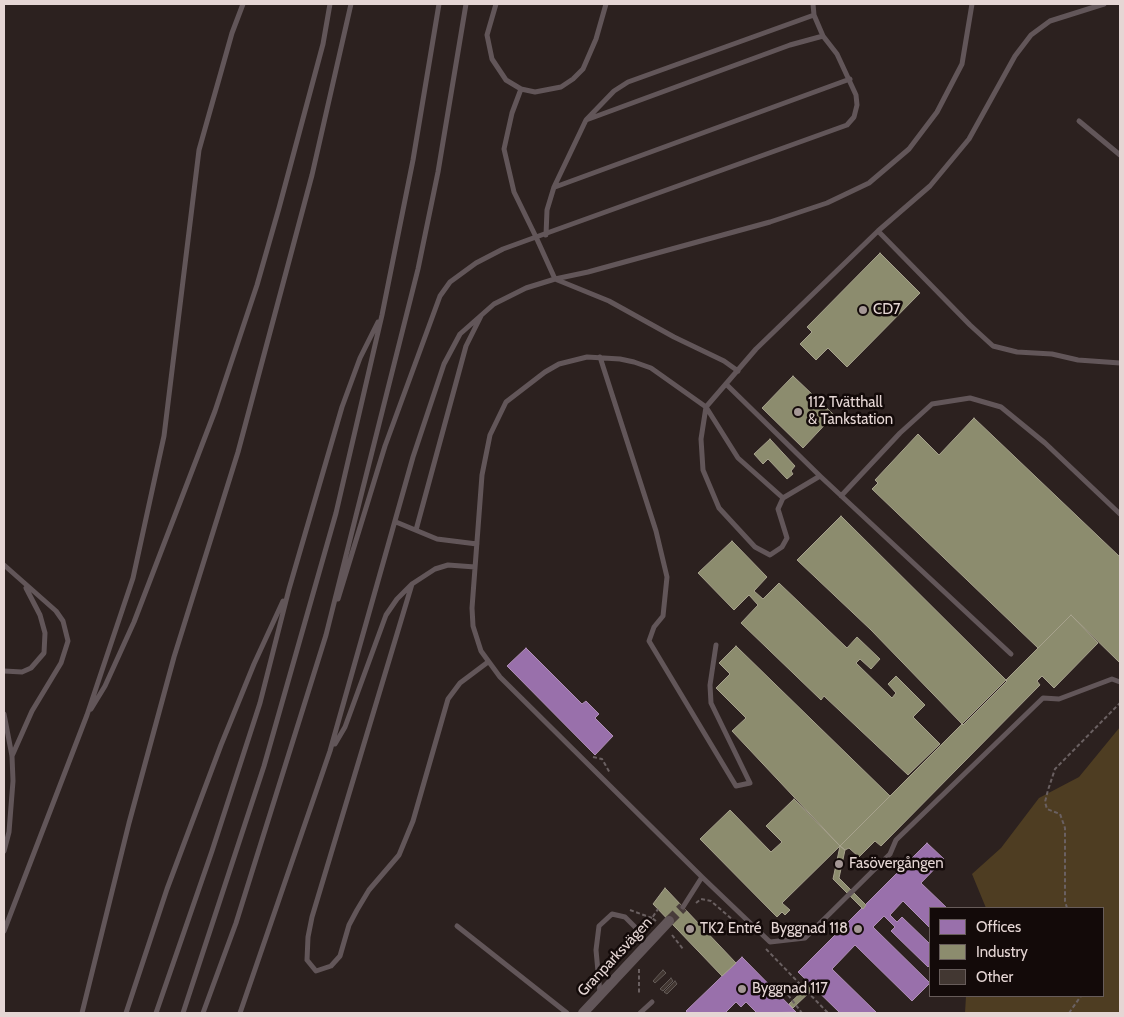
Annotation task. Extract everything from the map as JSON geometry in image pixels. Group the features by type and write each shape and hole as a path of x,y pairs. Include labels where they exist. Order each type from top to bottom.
{"street":[{"name":"Granparksvägen","path":"583,1013 669,920"}],"lane":[{"path":"4,931 87,715 133,578 164,436 199,150 232,33 243,4"},
{"path":"87,715 105,686 134,622 215,410 257,285 279,208 323,44 330,4"},
{"path":"82,1013 129,823 174,657 238,452 312,175 351,4"},
{"path":"183,1013 264,766 302,638 336,513 382,315 413,160 439,4"},
{"path":"326,635 418,269 438,172 466,4"},
{"path":"496,4 487,35 492,60 506,80 521,89 535,92 549,91 573,80 583,70 589,58 606,4"},
{"path":"203,1013 236,923 326,635 350,565 385,446 440,296 450,282 476,263 503,249 841,129 854,117 857,106 856,95 837,54 823,36 814,15 813,4"},
{"path":"240,1013 330,752 413,457 444,364 460,334 484,311 526,288 770,222 827,203 869,183 909,149 937,112 962,64 972,4"},
{"path":"820,476 783,498 778,509 787,538 782,547 770,556 755,547 719,508 703,470 701,439 706,407 727,385 756,349 878,231 930,186 969,139 1016,56 1031,35 1050,21 1104,4"},
{"path":"546,235 547,210 554,187 586,120 601,102 628,82 814,15"},
{"path":"586,120 790,45 823,36"},
{"path":"554,187 850,79"},
{"path":"521,89 512,113 504,149 514,192 555,279 609,301 674,337 724,361 738,371"},
{"path":"1080,121 1120,155"},
{"path":"878,231 970,325 994,346 1017,352 1052,354 1078,360 1120,363"},
{"path":"416,530 466,346 484,311"},
{"path":"156,1013 212,851 260,703 289,589 342,408 360,358 382,315"},
{"path":"783,498 738,458 706,407 651,368 620,358 600,357 587,357 560,364 545,372 506,402 496,419 486,450 475,568 473,626 475,638 488,662 702,877 770,942 805,938 890,854 896,840 1043,698 1059,699 1112,679 1120,682"},
{"path":"600,357 656,531 667,577 664,616 654,627 648,641 736,786 750,783 711,703 710,685 716,645"},
{"path":"727,385 841,496 1011,654"},
{"path":"841,496 900,433 932,404 970,398 1001,407 1045,443 1120,514"},
{"path":"396,522 437,539 477,544"},
{"path":"4,565 24,585 56,611 63,621 68,641 61,663 32,711 12,756"},
{"path":"330,752 344,727 386,615 397,599 412,584 435,568 448,565 475,568"},
{"path":"412,584 312,917 308,937 308,960 316,971 331,966 340,956 349,925 357,910 369,890 399,855 413,821 448,699 460,682 488,662"},
{"path":"4,671 22,672 31,668 44,653 46,644 40,615 24,585"},
{"path":"126,1013 167,889 221,745 254,664 289,589"},
{"path":"4,714 12,756 12,809 4,852"},
{"path":"683,907 702,877"},
{"path":"600,993 596,950 598,926 612,914 626,917 638,930 644,945"},
{"path":"457,926 567,1013"},
{"path":"640,1013 652,1002"}],"path":[{"path":"1068,907 1065,901 1065,828 1060,814 1047,808 1045,802 1048,790 1055,769 1120,703"},
{"path":"694,904 701,899 711,901 737,923"},
{"path":"639,969 639,994"},
{"path":"788,995 802,1013"},
{"path":"1069,1013 1080,997"}],"shaded area":[{"path":"1120,727 1120,1013 965,1013 966,997 1104,997 1104,907 986,907 972,874 1001,848 1039,798 1079,777"}],"building: Offices":[{"path":"526,648 582,704 586,701 599,714 595,718 613,736 595,755 507,666"},
{"name":"Byggnad 118","path":"927,843 944,859 921,883 946,907 929,907 929,927 903,901 890,915 897,922 902,917 929,943 928,967 891,931 895,927 884,916 873,927 929,982 912,1001 855,945 832,969 877,1013 840,1013 798,972"},
{"name":"Byggnad 117","path":"742,957 796,1012 757,1013 746,1002 741,1007 736,1002 725,1013 688,1013 686,1011"}],"building: Industry":[{"name":"CD7","path":"880,253 920,293 847,367 828,348 816,360 800,344 812,332 807,327"},
{"name":"112 Tvätthall & Tankstation","path":"793,376 834,415 803,448 762,408"},
{"path":"974,418 1120,557 1120,663 1071,615 1038,648 872,489 878,483 875,480 918,434 939,455"},
{"path":"770,439 795,466 791,471 793,474 787,479 768,459 763,464 754,454"},
{"path":"841,516 1007,681 963,725 871,630 797,560"},
{"path":"732,541 767,577 754,591 763,599 779,583 847,648 857,637 880,659 871,669 860,659 856,663 892,698 896,693 888,684 896,676 925,705 913,717 940,744 908,775 824,696 821,700 741,623 758,605 749,595 734,610 698,573"},
{"path":"1071,615 1098,643 1054,688 1042,676 1037,681 1040,685 881,846 875,841 859,857 849,848 845,850 840,846"},
{"path":"736,646 890,796 840,846 732,731 746,718 716,688 730,674 719,663"},
{"path":"794,799 840,846 782,903 790,910 785,915 782,912 777,917 700,839 730,810 771,852 782,842 766,826"},
{"name":"Fasövergången","path":"840,846 845,850 839,878 866,905 863,909 833,879"},
{"name":"TK2 Entré","path":"665,888 736,963 722,976 653,904"},
{"path":"810,984 814,988 793,1008 789,1004"}],"building: Other":[{"path":"663,970 666,973 655,983 653,981"},
{"path":"671,978 673,981 663,991 660,989"},
{"path":"675,981 677,984 667,994 664,992"}],"tunnel":[{"path":"669,921 683,907"}],"place":[{"name":"CD7","path":"863,310"},
{"name":"112 Tvätthall & Tankstation","path":"798,412"},
{"name":"Fasövergången","path":"839,864"},
{"name":"TK2 Entré","path":"690,929"},
{"name":"Byggnad 118","path":"858,929"},
{"name":"Byggnad 117","path":"742,989"}]}
